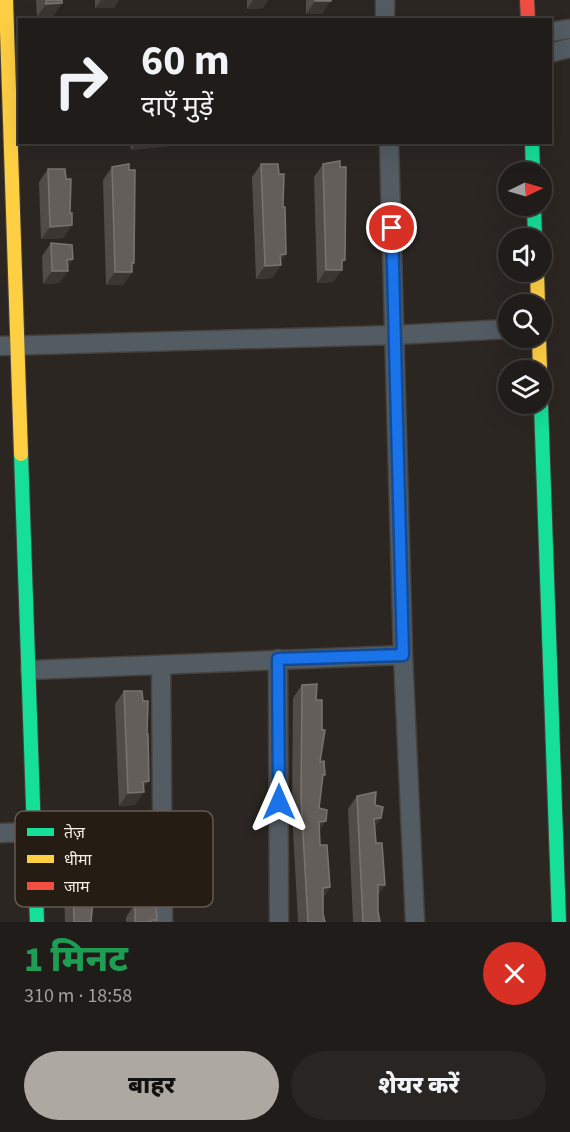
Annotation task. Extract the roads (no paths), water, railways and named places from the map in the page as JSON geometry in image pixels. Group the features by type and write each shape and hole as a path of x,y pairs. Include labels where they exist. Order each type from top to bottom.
{"street":[{"path":"6,0 9,346 30,670 33,811"},
{"path":"385,0 385,18"},
{"path":"516,0 517,18"},
{"path":"527,0 528,18"},
{"path":"552,32 570,29"},
{"path":"552,52 570,48"},
{"path":"389,144 403,655 415,922"},
{"path":"521,144 522,162"},
{"path":"532,144 533,162"},
{"path":"9,346 395,335 498,330"},
{"path":"530,414 546,922"},
{"path":"542,414 563,815 559,922"},
{"path":"30,670 403,655"},
{"path":"278,659 279,922"},
{"path":"161,665 162,811"},
{"path":"0,833 15,833"},
{"path":"36,907 37,922"},
{"path":"163,907 163,922"}]}
